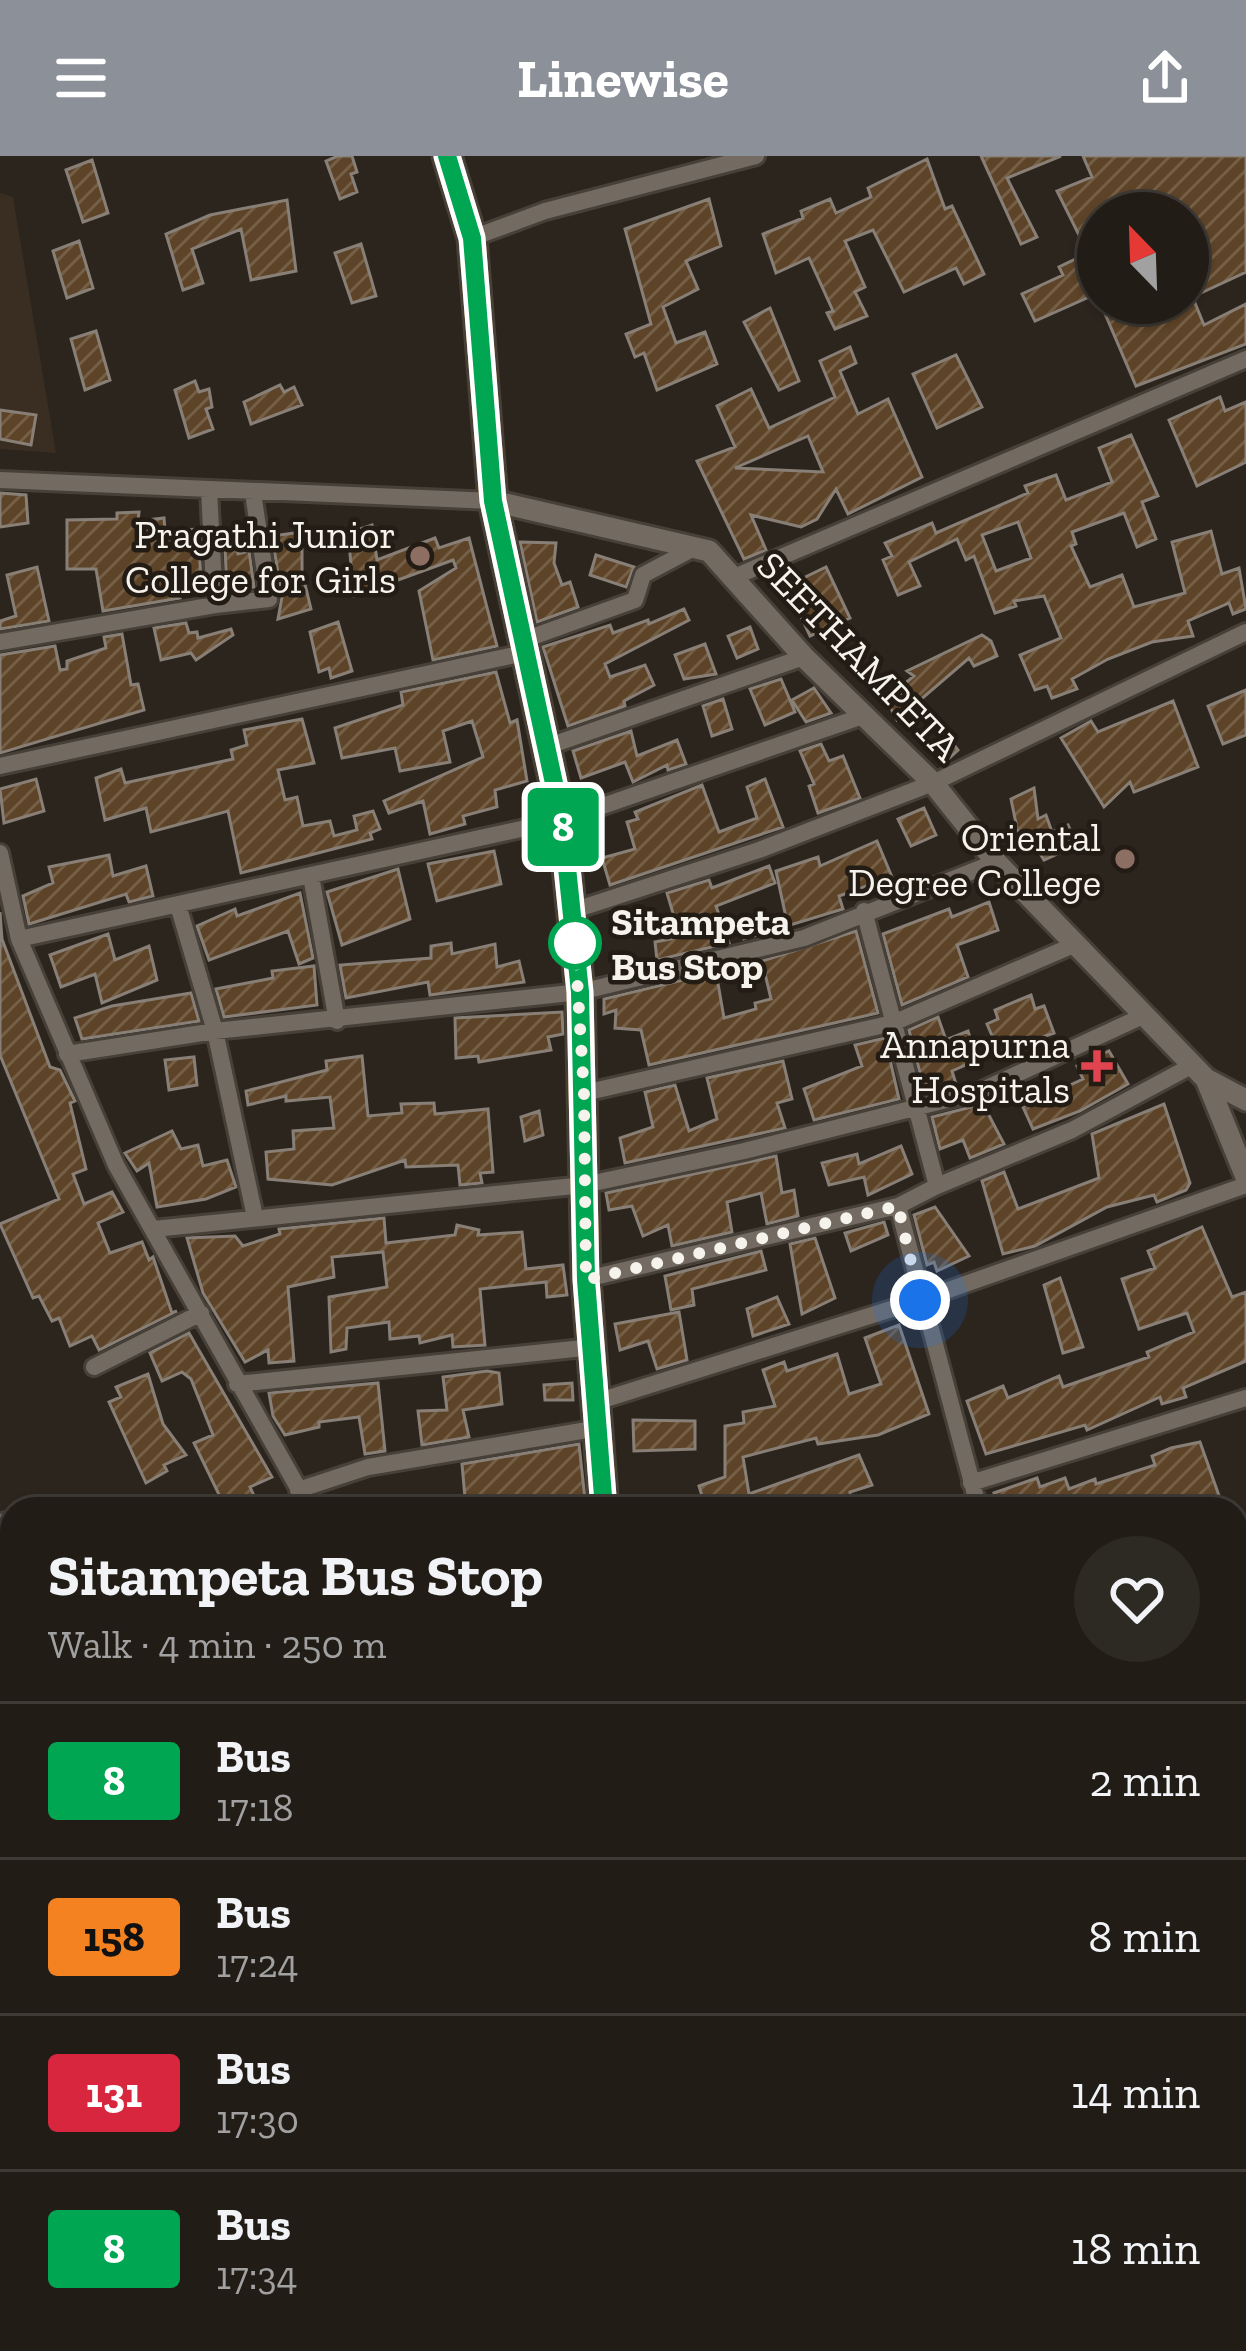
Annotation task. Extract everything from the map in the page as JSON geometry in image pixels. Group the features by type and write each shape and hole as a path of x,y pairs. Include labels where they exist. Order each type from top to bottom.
{"main road":[{"path":"447,156 472,238 493,501 562,820 580,992 586,1280 603,1497"}],"street":[{"path":"472,238 545,212 757,156"},
{"path":"734,577 1246,359"},
{"path":"0,480 493,501"},
{"path":"209,490 215,605"},
{"path":"0,642 268,599 253,493"},
{"name":"SEETHAMPETA","path":"493,501 700,545 804,658 933,783 996,862 1200,1072"},
{"path":"0,766 522,647 635,600 643,575 700,545"},
{"path":"572,911 759,850 933,783 1246,632"},
{"path":"546,747 804,658"},
{"path":"19,939 562,820 862,716"},
{"path":"0,854 19,939 116,1165 302,1497"},
{"path":"67,1054 215,1031 337,1022 580,992 805,938 996,862"},
{"path":"311,875 337,1022"},
{"path":"178,904 215,1031 255,1217"},
{"path":"864,911 937,1186"},
{"path":"584,1094 893,1023 1076,944"},
{"path":"154,1228 584,1185 979,1092 1144,1015"},
{"path":"1200,1072 1246,1100"},
{"path":"298,1490 368,1467 597,1415 1246,1181 1200,1072"},
{"path":"586,1280 898,1206 1200,1072"},
{"path":"898,1206 975,1497"},
{"path":"94,1367 201,1313"},
{"path":"237,1384 593,1347"},
{"path":"971,1483 1246,1398"}],"shaded area":[{"path":"0,193 13,197 56,453 0,449"}],"building":[{"path":"352,156 357,172 351,174 357,192 340,199 326,161"},
{"path":"981,156 1061,156 1007,178 1037,237 1021,244"},
{"path":"1083,156 1246,156 1246,272 1209,289 1209,192 1077,192 1077,231 1057,191 1092,177"},
{"path":"927,159 945,209 952,206 984,274 964,284 956,268 904,292 873,230 845,241 865,287 855,292 867,316 835,329 827,313 833,311 809,258 776,273 763,234 803,218 801,211 830,199 836,213 871,197 868,188"},
{"path":"92,160 108,213 83,222 66,170"},
{"path":"709,199 721,246 686,261 698,289 663,307 676,343 705,332 717,364 657,390 644,353 635,357 626,334 651,324 625,229"},
{"path":"287,200 296,271 251,280 241,229 192,249 203,283 183,290 166,234 210,215"},
{"path":"79,241 93,288 67,298 53,251"},
{"path":"361,244 376,296 352,303 335,253"},
{"path":"1077,258 1077,302 1035,321 1022,294 1063,275 1059,267"},
{"path":"1246,304 1246,344 1136,386 1109,324 1204,325"},
{"path":"770,308 799,381 779,390 744,322"},
{"path":"96,331 110,380 85,390 71,339"},
{"path":"850,347 856,363 840,371 858,414 888,399 922,477 848,514 836,489 817,519 801,527 751,515 766,550 744,559 697,461 735,447 717,406 751,389 769,428 835,397 820,361","holes":["808,436 823,472 735,468"]},
{"path":"956,355 982,407 937,428 913,374"},
{"path":"195,381 199,392 209,389 212,407 206,409 213,429 189,438 175,390"},
{"path":"280,385 284,392 294,387 302,405 251,424 244,402"},
{"path":"1220,397 1225,411 1246,402 1246,462 1197,486 1169,420"},
{"path":"0,410 36,415 31,445 0,439"},
{"path":"1131,435 1158,496 1142,502 1156,539 1137,547 1124,513 1072,532 1076,544 1071,546 1090,587 1122,575 1134,607 1185,593 1172,542 1211,531 1222,574 1239,568 1246,609 1233,614 1229,603 1188,621 1193,636 1152,642 1108,659 1072,679 1077,689 1052,698 1047,686 1035,690 1020,655 1061,638 1044,596 1014,601 1016,606 995,613 974,556 966,560 957,539 909,562 920,586 898,595 883,560 892,556 885,543 932,523 936,533 1028,493 1025,486 1056,475 1066,500 1112,482 1099,448","holes":["1018,522 1031,558 996,571 982,535"]},
{"path":"0,493 26,495 28,523 0,527"},
{"path":"139,512 138,521 164,518 165,531 198,529 201,580 177,586 180,598 103,611 96,569 67,569 67,520 117,519 117,513"},
{"path":"372,525 377,560 435,538 439,548 469,538 497,646 433,660 419,591 456,568 453,560 354,596 348,533"},
{"path":"302,532 302,572 311,609 278,619 282,597 272,536"},
{"path":"520,542 556,543 554,563 562,585 570,582 578,607 537,622"},
{"path":"236,545 238,554 249,551 254,587 227,591 225,548"},
{"path":"596,555 634,567 626,587 590,575"},
{"path":"37,567 49,621 0,629 0,621 16,616 7,575"},
{"path":"826,567 850,618 810,636 787,586"},
{"path":"684,609 689,620 605,664 610,677 645,665 654,685 624,701 625,706 568,726 543,647 610,625 613,633 648,620 649,624"},
{"path":"338,622 352,671 331,678 329,668 319,672 310,632"},
{"path":"186,623 189,633 197,632 198,638 231,629 233,635 196,660 191,653 161,660 154,628"},
{"path":"750,627 758,649 737,658 728,636"},
{"path":"122,634 131,685 138,684 144,710 0,753 0,655 55,646 60,670 67,669 67,661 106,648 104,637"},
{"path":"982,635 991,641 997,656 974,666 969,658 897,720 886,699 914,676 907,671"},
{"path":"705,644 716,674 684,679 675,655"},
{"path":"496,672 510,723 517,720 527,781 495,790 497,807 463,816 465,824 430,834 423,801 389,813 384,801 483,757 472,721 443,731 450,762 400,771 395,748 342,758 335,728 403,705 401,692"},
{"path":"781,679 795,712 765,725 750,689"},
{"path":"814,688 831,713 806,722 792,700"},
{"path":"1246,690 1246,735 1223,744 1208,706"},
{"path":"723,699 732,729 712,736 703,706"},
{"path":"1173,701 1198,767 1134,792 1130,782 1104,807 1061,738 1091,721 1098,732"},
{"path":"302,719 314,763 278,770 285,800 297,797 303,826 330,821 334,836 357,830 354,816 373,811 380,829 370,833 372,839 241,873 228,811 151,832 146,808 105,820 96,778 121,769 125,783 233,759 231,750 247,745 244,730"},
{"path":"631,731 637,756 677,740 686,764 668,770 667,765 633,782 625,762 581,778 573,751"},
{"path":"949,738 958,750 944,763 932,751"},
{"path":"821,744 829,761 843,756 860,798 818,813 809,786 814,784 800,751"},
{"path":"36,779 44,811 4,823 0,789"},
{"path":"765,779 783,827 610,885 602,858 635,849 627,822 638,819 635,812 702,785 719,832 757,818 747,787"},
{"path":"1034,788 1038,819 1046,815 1052,832 1068,825 1077,845 1044,860 1028,834 1019,838 1011,799"},
{"path":"924,808 936,835 911,846 898,819"},
{"path":"877,841 892,877 839,896 843,909 744,939 742,933 785,913 776,871 818,857 820,866"},
{"path":"494,851 501,884 437,901 428,864"},
{"path":"109,855 113,876 146,866 153,896 129,902 126,894 29,924 23,896 53,883 49,867"},
{"path":"769,866 775,883 716,906 729,943 657,960 655,942 680,937 667,893 709,880 712,888"},
{"path":"398,869 410,919 342,945 327,892"},
{"path":"300,893 313,958 299,964 288,931 209,960 197,926 235,909 237,916"},
{"path":"989,902 998,930 957,945 968,977 902,1005 883,934 949,909 952,917"},
{"path":"0,912 2,939 50,1067 60,1070 75,1101 70,1103 86,1169 73,1174 84,1204 112,1192 123,1212 98,1223 110,1253 142,1242 149,1260 153,1257 172,1313 177,1311 99,1350 92,1336 70,1346 59,1318 52,1321 39,1296 33,1298 0,1224 59,1199 0,1055"},
{"path":"856,931 878,1013 649,1065 641,1030 615,1028 616,1010 604,1014 604,999 716,972 724,1018 756,1009 755,1003 771,999 762,961"},
{"path":"108,934 115,960 149,946 157,980 102,1003 95,974 61,987 50,955"},
{"path":"451,943 452,954 495,944 497,967 519,961 524,982 430,995 428,982 346,998 340,965 431,958 431,946"},
{"path":"314,966 317,1005 224,1017 216,989 273,978 272,971"},
{"path":"191,993 199,1021 82,1039 75,1018 112,1006"},
{"path":"1031,995 1035,1009 1044,1006 1054,1033 999,1052 987,1024 998,1019 995,1010"},
{"path":"562,1012 563,1034 548,1037 551,1050 479,1062 478,1056 456,1058 455,1018"},
{"path":"938,1017 946,1040 968,1031 977,1060 952,1071 956,1084 925,1092 909,1030"},
{"path":"885,1038 899,1099 814,1120 804,1089 862,1066 855,1045"},
{"path":"1109,1051 1128,1084 1080,1111 1033,1129 1023,1107 1083,1079 1077,1066"},
{"path":"362,1056 368,1116 402,1113 401,1104 434,1103 435,1114 488,1109 493,1172 480,1173 482,1183 460,1185 458,1165 406,1167 405,1160 332,1185 268,1179 266,1152 294,1149 293,1131 334,1128 330,1097 286,1101 286,1096 248,1105 246,1091 327,1070 326,1061"},
{"path":"194,1057 197,1085 169,1090 165,1060"},
{"path":"783,1061 792,1099 777,1103 785,1128 625,1163 620,1138 653,1127 645,1092 675,1085 689,1131 717,1119 707,1078"},
{"path":"983,1104 1004,1144 970,1158 963,1140 940,1149 932,1117"},
{"path":"1164,1104 1190,1183 1186,1190 1157,1202 1154,1195 1107,1207 1035,1246 1003,1254 982,1181 1004,1172 1018,1209 1099,1178 1092,1134"},
{"path":"539,1111 543,1135 525,1141 521,1117"},
{"path":"172,1131 181,1149 198,1145 203,1166 227,1160 236,1187 206,1199 157,1207 149,1163 137,1171 125,1153"},
{"path":"901,1146 912,1174 868,1195 864,1177 829,1185 822,1163 857,1154 859,1164"},
{"path":"776,1156 782,1193 794,1190 798,1216 767,1224 761,1193 727,1202 732,1232 672,1246 668,1225 643,1236 632,1206 609,1210 606,1193"},
{"path":"935,1207 969,1256 937,1271 934,1262 927,1265 914,1215"},
{"path":"384,1218 386,1243 455,1235 457,1225 479,1230 478,1235 522,1232 526,1269 563,1265 567,1295 547,1297 546,1282 480,1289 485,1345 453,1347 452,1335 420,1343 419,1336 390,1339 389,1322 347,1328 346,1349 331,1352 329,1297 387,1287 383,1252 332,1257 334,1277 288,1287 294,1361 269,1363 268,1350 245,1362 203,1293 187,1238 235,1236 243,1246 280,1234 279,1229"},
{"path":"884,1222 888,1235 851,1251 845,1233"},
{"path":"1202,1227 1232,1297 1246,1292 1246,1361 1183,1388 1186,1397 1162,1404 1160,1397 1087,1430 1085,1425 986,1454 967,1401 1003,1386 1008,1398 1059,1376 1063,1387 1149,1357 1147,1352 1194,1332 1187,1313 1139,1329 1122,1279 1155,1268 1148,1251"},
{"path":"815,1238 835,1298 802,1314 790,1244"},
{"path":"761,1251 766,1270 692,1289 694,1305 671,1310 665,1276"},
{"path":"1060,1278 1083,1347 1063,1353 1044,1285"},
{"path":"777,1297 789,1324 753,1336 747,1309"},
{"path":"679,1312 687,1360 657,1369 648,1341 620,1350 615,1324"},
{"path":"899,1325 929,1414 878,1435 818,1444 816,1438 743,1457 749,1494 859,1455 872,1485 850,1492 850,1497 702,1497 699,1486 725,1477 725,1426 744,1423 743,1412 775,1406 763,1370 784,1362 787,1371 837,1354 849,1394 881,1384 865,1338"},
{"path":"189,1333 272,1477 250,1487 255,1497 220,1497 194,1443 213,1435 191,1379 182,1372 162,1381 150,1353"},
{"path":"499,1373 502,1404 463,1410 469,1437 422,1445 418,1411 447,1410 443,1377"},
{"path":"148,1374 163,1424 186,1455 164,1465 167,1471 146,1483 109,1402 121,1397 116,1387"},
{"path":"378,1383 385,1451 365,1454 359,1417 319,1422 319,1427 285,1435 273,1416 269,1393"},
{"path":"572,1383 573,1400 545,1400 544,1385"},
{"path":"633,1420 695,1421 695,1449 634,1451"},
{"path":"1200,1442 1220,1497 996,1497 994,1493 1037,1478 1040,1487 1065,1478 1069,1489 1095,1479 1096,1484 1155,1465 1152,1456"},
{"path":"579,1444 585,1497 465,1497 462,1464"}],"bus line":[{"name":"8","path":"447,156 472,238 493,501 562,820 580,992 586,1280 603,1497"}],"place":[{"name":"Pragathi Junior College for Girls","path":"420,556"},
{"name":"Oriental Degree College","path":"1125,859"},
{"name":"Sitampeta Bus Stop","path":"575,943"},
{"name":"Annapurna Hospitals","path":"1097,1066"}],"route":[{"path":"575,943 584,1094 586,1280 898,1206 920,1300"}]}
